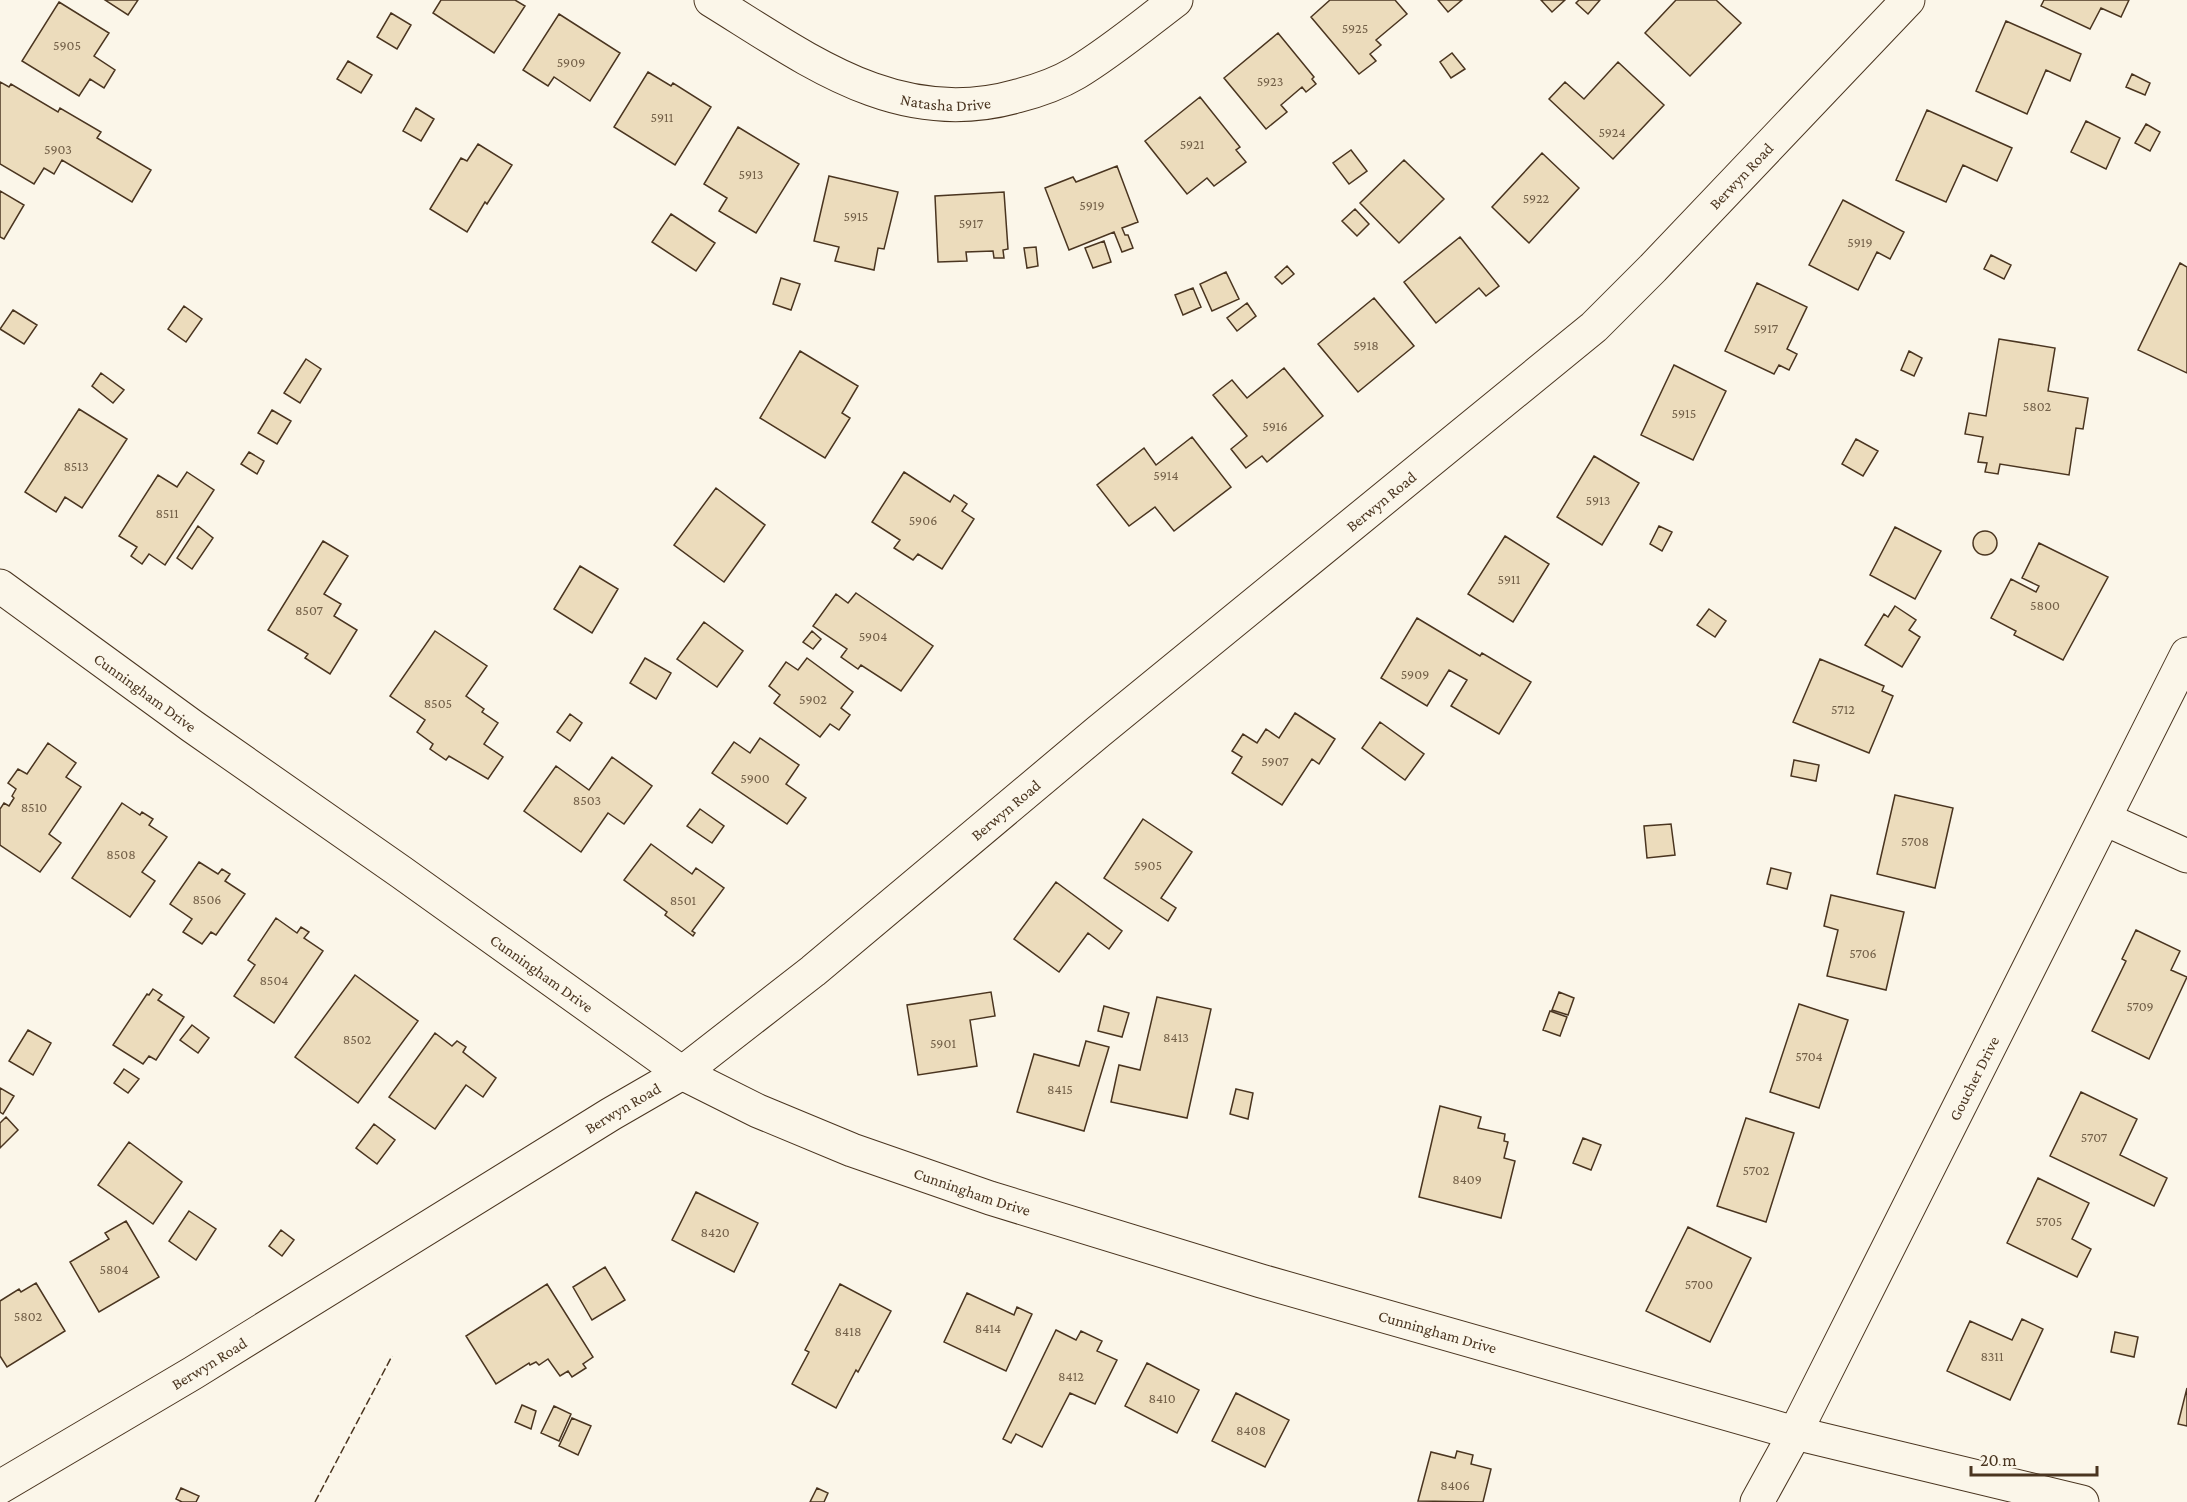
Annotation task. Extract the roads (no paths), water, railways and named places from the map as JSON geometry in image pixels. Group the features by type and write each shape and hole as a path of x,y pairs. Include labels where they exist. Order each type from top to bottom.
{"street":[{"name":"Natasha Drive","path":"711,0 818,66 860,86 909,100 942,105 972,105 1003,100 1035,91 1075,74 1176,0"},
{"name":"Berwyn Road","path":"0,1487 193,1373 610,1114 682,1072 813,971 1080,747 1594,327 1908,0"},
{"name":"Cunningham Drive","path":"0,586 192,726 682,1072 758,1111 852,1150 990,1198 1261,1281 1795,1433 2082,1502"},
{"name":"Goucher Drive","path":"1757,1502 1795,1433 2187,654"},
{"path":"2105,819 2187,856"}]}
